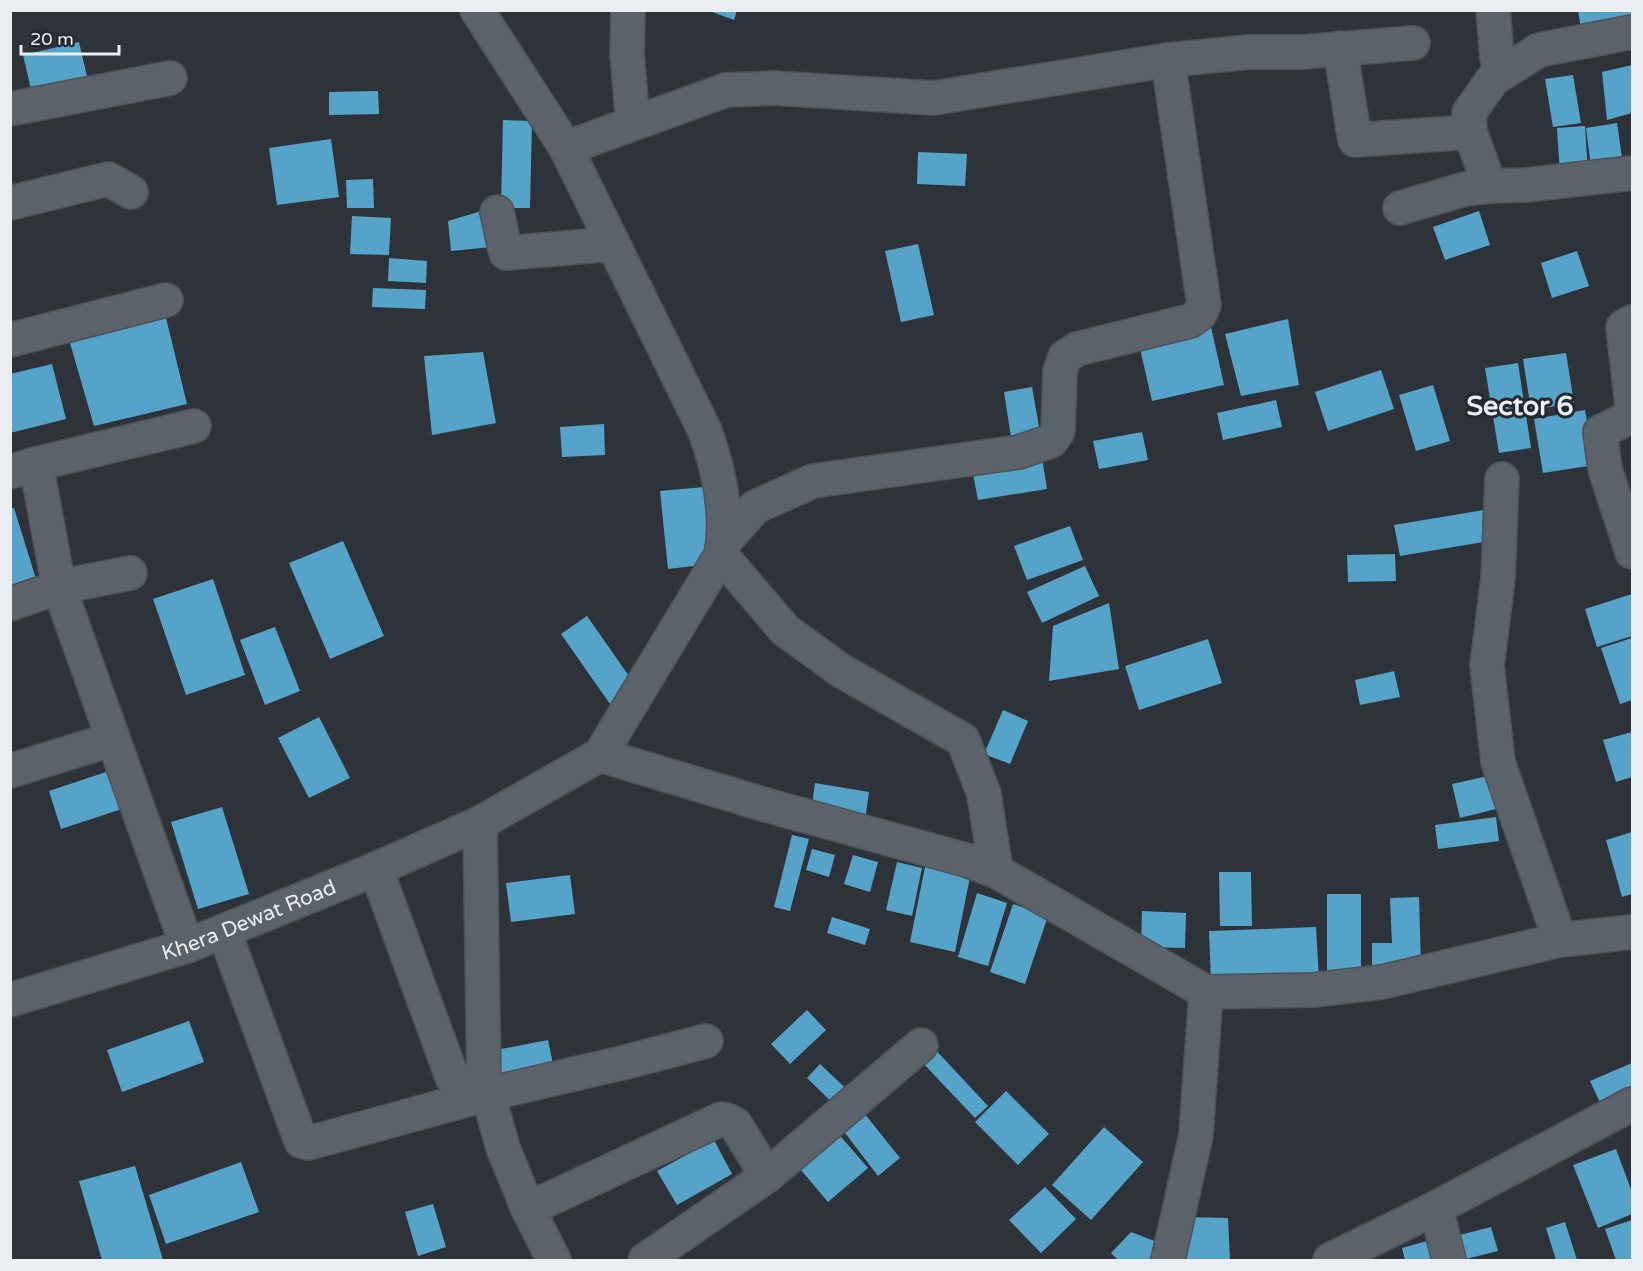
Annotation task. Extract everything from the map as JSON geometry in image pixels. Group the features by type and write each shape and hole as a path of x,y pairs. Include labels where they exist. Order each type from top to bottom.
{"street":[{"path":"477,10 566,148 705,431 721,490 723,549 785,630 840,670 963,740 984,794 996,871"},
{"path":"628,10 627,53 633,123"},
{"path":"1493,10 1497,58 1501,74"},
{"path":"1490,186 1470,132 1469,113 1492,79 1539,50 1632,32"},
{"path":"566,148 726,90 774,88 934,98 1168,60 1250,52 1302,52 1413,43"},
{"path":"1340,48 1355,140 1470,132"},
{"path":"1168,60 1204,305 1200,314 1190,321 1077,349 1065,357 1060,371 1058,431 1051,441 1019,452 813,481 755,507 723,549 600,755 766,805 966,860 996,871 1206,992 1313,990 1382,982 1560,940 1632,932"},
{"path":"10,110 170,78"},
{"path":"10,203 108,179 131,192"},
{"path":"1400,208 1464,189 1631,179"},
{"path":"497,212 506,253 613,244"},
{"path":"10,340 166,300"},
{"path":"1632,322 1623,327 1632,405"},
{"path":"1632,416 1600,432 1605,469 1632,552"},
{"path":"187,946 59,587 23,468 194,426"},
{"path":"1502,479 1498,579 1487,666 1498,762 1560,940"},
{"path":"10,604 59,587 130,573"},
{"path":"10,771 113,740"},
{"name":"Khera Dewat Road","path":"10,1000 187,946 376,869 480,823 600,755"},
{"path":"480,823 486,1091 503,1148 528,1209 554,1260"},
{"path":"376,869 452,1077 486,1091"},
{"path":"224,931 301,1141 309,1143 486,1091 626,1062 706,1041"},
{"path":"1168,1260 1196,1135 1206,992"},
{"path":"645,1260 767,1176 921,1045"},
{"path":"1330,1260 1436,1208 1632,1104"},
{"path":"528,1209 721,1119 735,1124 767,1176"},
{"path":"1436,1208 1449,1260"}],"building":[{"path":"707,10 737,10 734,20"},
{"path":"1578,10 1632,10 1632,22 1581,29"},
{"path":"79,42 90,89 34,102 23,55"},
{"path":"1632,65 1632,113 1607,120 1602,72"},
{"path":"1573,75 1581,123 1553,127 1545,79"},
{"path":"378,91 379,114 329,115 329,92"},
{"path":"503,120 532,121 530,208 501,208"},
{"path":"1617,123 1624,171 1592,175 1586,128"},
{"path":"1585,126 1588,173 1560,175 1557,128"},
{"path":"331,139 339,197 277,205 269,148"},
{"path":"918,152 967,154 965,186 917,184"},
{"path":"373,179 374,208 347,208 346,180"},
{"path":"485,210 491,247 451,251 448,221"},
{"path":"1479,211 1490,245 1445,260 1433,227"},
{"path":"352,216 391,218 389,255 350,254"},
{"path":"918,244 934,315 901,322 885,251"},
{"path":"1577,251 1589,286 1552,298 1541,263"},
{"path":"389,258 427,261 426,283 388,281"},
{"path":"373,288 426,290 425,309 372,307"},
{"path":"166,318 187,404 94,426 70,343"},
{"path":"1288,319 1299,385 1241,396 1225,334"},
{"path":"1211,327 1224,385 1152,401 1139,344"},
{"path":"483,352 496,423 432,435 424,356"},
{"path":"1566,353 1574,403 1531,410 1523,359"},
{"path":"1518,363 1531,448 1499,453 1485,368"},
{"path":"52,364 66,419 10,433 10,374"},
{"path":"1381,370 1394,409 1328,431 1315,392"},
{"path":"1433,385 1450,441 1416,451 1399,395"},
{"path":"1032,387 1041,438 1012,443 1004,392"},
{"path":"1276,400 1282,427 1223,440 1217,413"},
{"path":"1585,410 1594,465 1543,473 1534,419"},
{"path":"604,424 605,455 562,457 560,427"},
{"path":"1142,432 1148,460 1099,469 1093,441"},
{"path":"1042,458 1047,489 978,500 972,469"},
{"path":"704,487 711,564 668,569 660,491"},
{"path":"14,508 36,579 10,587 10,509"},
{"path":"1484,510 1489,541 1400,556 1394,525"},
{"path":"1070,526 1083,560 1027,580 1014,546"},
{"path":"343,541 384,636 330,659 289,563"},
{"path":"1395,554 1396,581 1348,582 1347,555"},
{"path":"1085,566 1099,596 1042,623 1027,592"},
{"path":"213,579 245,675 186,695 153,599"},
{"path":"1632,594 1632,636 1597,647 1585,609"},
{"path":"1109,603 1119,669 1049,681 1053,626"},
{"path":"587,616 636,686 610,704 561,634"},
{"path":"275,627 300,691 265,705 240,640"},
{"path":"1632,638 1632,700 1620,704 1601,648"},
{"path":"1208,639 1222,683 1139,710 1125,666"},
{"path":"1394,671 1400,697 1360,705 1355,680"},
{"path":"1003,710 1028,721 1010,764 984,754"},
{"path":"319,717 350,778 309,798 278,738"},
{"path":"1632,732 1632,777 1616,782 1603,740"},
{"path":"118,768 131,806 61,829 49,791"},
{"path":"1488,776 1496,809 1460,818 1452,784"},
{"path":"815,783 869,792 865,820 811,812"},
{"path":"222,807 249,894 198,909 171,822"},
{"path":"1496,817 1499,841 1438,849 1435,825"},
{"path":"1632,832 1632,894 1622,897 1606,840"},
{"path":"792,835 809,839 790,911 774,907"},
{"path":"812,849 835,855 829,877 806,870"},
{"path":"853,855 878,862 870,892 844,884"},
{"path":"897,862 922,868 912,916 886,910"},
{"path":"926,862 971,872 955,952 910,942"},
{"path":"1219,872 1251,872 1252,926 1220,926"},
{"path":"570,875 575,914 511,922 506,883"},
{"path":"977,893 1007,903 988,966 958,957"},
{"path":"1327,894 1361,894 1361,980 1327,980"},
{"path":"1419,897 1421,966 1372,967 1372,943 1392,943 1390,898"},
{"path":"1013,904 1048,916 1025,984 990,972"},
{"path":"1142,911 1186,913 1185,948 1141,947"},
{"path":"832,917 870,929 865,945 827,933"},
{"path":"1316,927 1319,979 1211,983 1209,931"},
{"path":"807,1010 826,1030 790,1064 771,1044"},
{"path":"189,1021 204,1062 122,1092 107,1050"},
{"path":"548,1040 555,1074 492,1086 486,1052"},
{"path":"932,1046 988,1106 975,1118 919,1059"},
{"path":"1632,1063 1632,1099 1604,1111 1590,1081"},
{"path":"820,1064 856,1098 842,1112 807,1078"},
{"path":"1006,1091 1049,1134 1018,1165 975,1122"},
{"path":"860,1108 900,1158 878,1176 839,1125"},
{"path":"1104,1127 1143,1162 1091,1220 1052,1185"},
{"path":"835,1130 868,1168 828,1202 795,1163"},
{"path":"714,1140 732,1174 677,1205 657,1171"},
{"path":"1616,1149 1632,1192 1632,1214 1598,1228 1573,1165"},
{"path":"241,1162 259,1212 166,1244 149,1195"},
{"path":"135,1166 163,1260 102,1260 79,1181"},
{"path":"1045,1187 1076,1219 1041,1253 1009,1220"},
{"path":"433,1204 446,1247 418,1256 405,1212"},
{"path":"1185,1217 1228,1218 1230,1260 1172,1260"},
{"path":"1632,1220 1632,1260 1616,1260 1605,1229"},
{"path":"1565,1222 1577,1260 1556,1260 1546,1228"},
{"path":"1491,1227 1498,1251 1462,1260 1448,1238"},
{"path":"1131,1232 1170,1247 1163,1260 1118,1260 1111,1253"},
{"path":"1438,1238 1444,1260 1405,1260 1402,1248"}],"district":[{"name":"Sector 6","path":"1520,406"}]}
